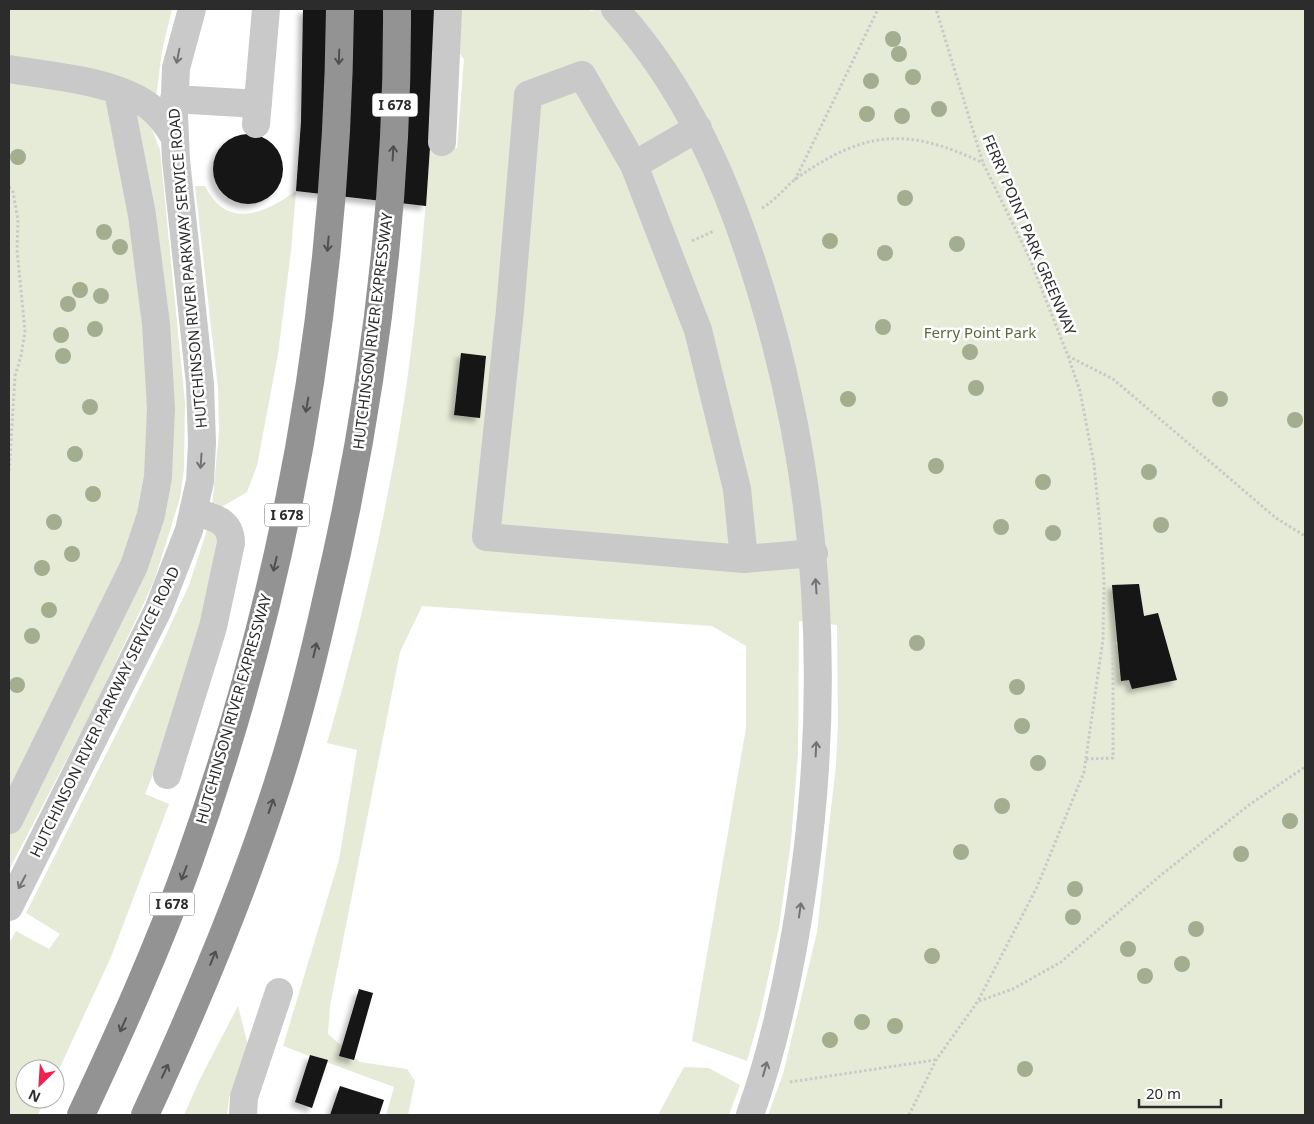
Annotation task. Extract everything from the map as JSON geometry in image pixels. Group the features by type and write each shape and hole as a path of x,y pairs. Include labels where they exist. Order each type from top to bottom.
{"highway":[{"name":"HUTCHINSON RIVER EXPRESSWAY","path":"81,1115 124,1022 189,860 257,642 291,497 322,300 338,107 340,9"},
{"name":"HUTCHINSON RIVER EXPRESSWAY","path":"145,1115 188,1020 257,846 278,782 308,675 339,548 357,457 377,320 390,202 397,9"}],"street":[{"path":"174,98 257,114 266,9"},
{"path":"442,142 448,9"},
{"path":"615,9 654,57 698,128 717,167 738,221 767,311 789,396 804,473 814,553 818,699 814,784 806,862 794,946 780,1013 750,1115"},
{"name":"HUTCHINSON RIVER PARKWAY SERVICE ROAD","path":"9,907 164,598 182,551 194,512 201,462 201,403 174,136 176,68 186,16"},
{"path":"9,69 118,90 147,105 164,121 174,136"},
{"path":"744,559 737,489 698,330 634,165 582,75 528,94 510,310 486,536 744,559 814,553"},
{"path":"9,820 134,566 151,515 158,477 161,425 156,324 142,215 118,90"},
{"path":"634,165 698,128"},
{"path":"167,775 211,635 232,543 231,535 223,522 194,512"},
{"path":"243,1115 244,1097 279,992"}],"path":[{"path":"794,180 878,9"},
{"name":"FERRY POINT PARK GREENWAY","path":"909,1115 936,1060 978,1001 1038,887 1084,772 1103,640 1104,581 1094,464 1080,391 1029,257 983,163 936,9"},
{"path":"668,251 738,221 776,199 794,180 844,148 877,140 911,138 950,147 983,163"},
{"path":"9,188 13,192 18,220 18,258 24,331 21,356 15,376 9,474"},
{"path":"1068,356 1112,379 1276,518 1305,536"},
{"path":"1086,759 1113,758 1113,643 1117,643"},
{"path":"978,1001 1013,989 1061,962 1161,875 1249,806 1305,767"},
{"path":"781,1084 936,1060"}],"green space":[{"path":"9,9 172,9 162,51 152,129 160,150 185,403 184,469 180,498 155,578 94,707 9,870"},
{"name":"Ferry Point Park","path":"459,9 589,9 591,11 599,9 1305,9 1305,1115 768,1115 783,1074 817,932 836,765 838,723 837,625 799,621 798,753 791,841 779,927 760,1015 747,1061 692,1041 746,728 746,646 712,626 422,606 400,652 330,1006 328,1034 360,1062 407,1069 415,1081 408,1115 386,1115 394,1087 283,1046 339,860 357,750 327,743 351,657 372,570 398,439 417,302 430,147 457,148 464,59 459,53"},
{"path":"195,186 205,186 214,200 224,209 235,213 247,214 271,206 296,191 291,251 278,354 257,466 247,492 220,508 212,506 219,432 218,388"},
{"path":"208,527 219,539 220,560 158,762 145,794 169,804 111,957 64,1059 15,1059 15,1109 41,1109 38,1115 9,1115 9,943 16,931 49,949 60,934 26,913 163,641 189,585"},
{"path":"238,1006 248,1045 229,1098 227,1115 184,1115 200,1079"},
{"path":"684,1067 709,1068 740,1085 729,1115 658,1115"}],"building":[{"path":"303,9 435,9 426,206 296,191 301,122"},
{"path":"241,134 255,134 268,140 277,149 283,162 281,182 273,194 255,204 241,204 228,198 219,189 213,176 213,162 219,149 228,140"},
{"path":"461,353 486,356 480,418 454,415"},
{"path":"1139,584 1144,616 1158,613 1177,680 1132,689 1129,680 1121,681 1112,585"},
{"path":"359,989 373,993 354,1060 339,1056"},
{"path":"310,1055 328,1060 312,1108 295,1102"},
{"path":"340,1086 384,1100 379,1115 330,1115"}]}
